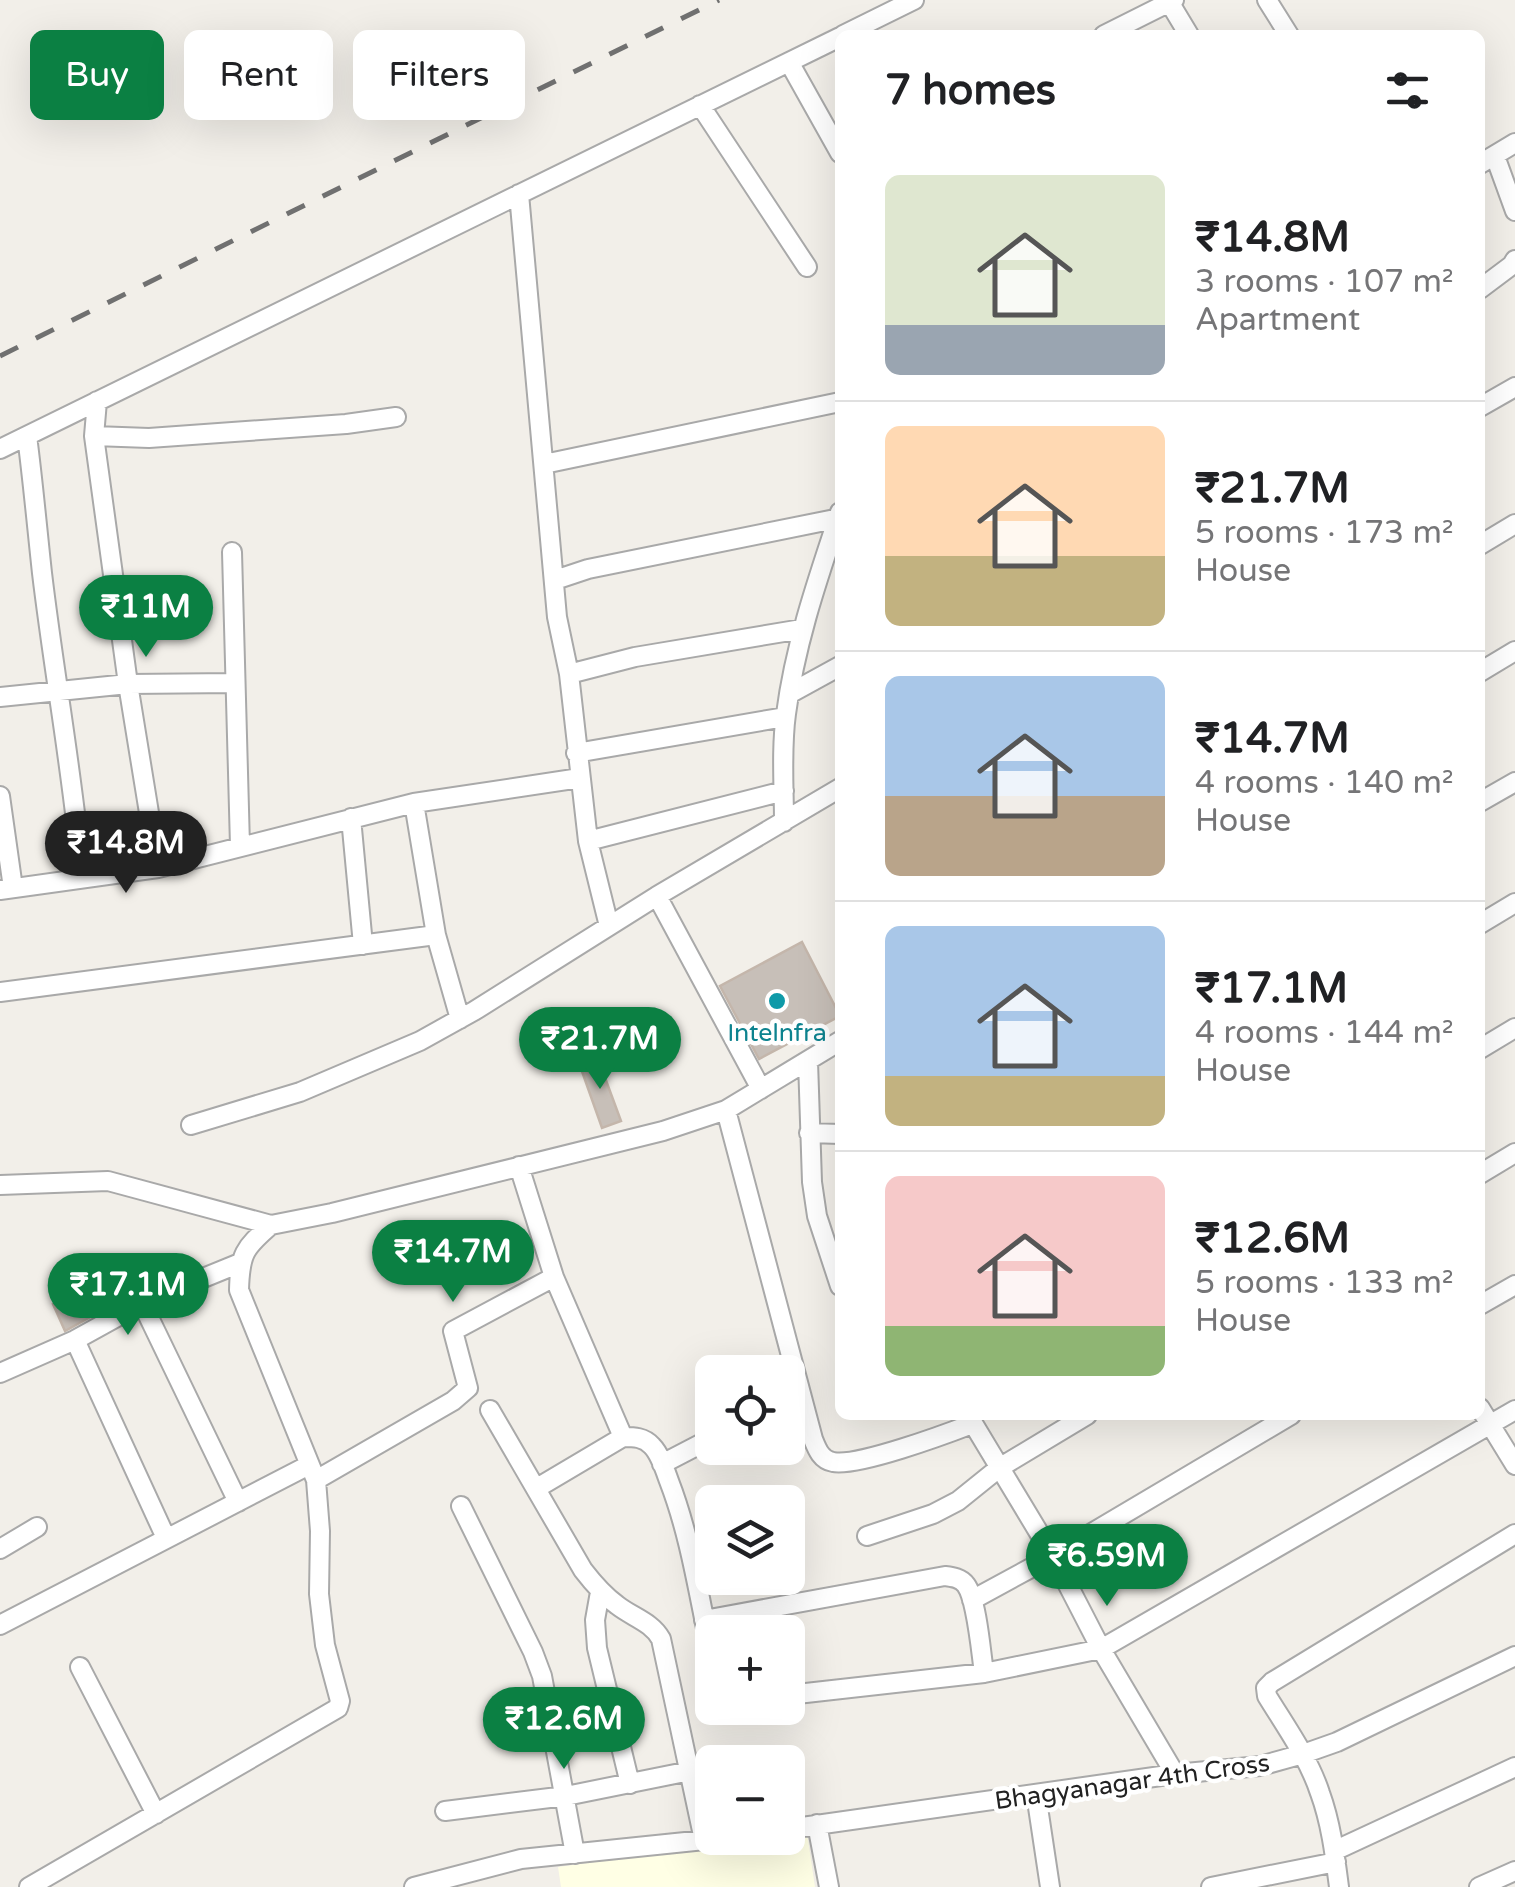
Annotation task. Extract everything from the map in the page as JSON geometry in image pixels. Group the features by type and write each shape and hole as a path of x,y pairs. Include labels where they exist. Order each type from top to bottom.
{"street":[{"path":"854,30 914,0"},
{"path":"1267,0 1286,30"},
{"path":"1114,30 1171,1 1186,30"},
{"path":"0,449 835,39"},
{"path":"789,62 835,144"},
{"path":"700,105 807,267"},
{"path":"1515,144 1488,160 1515,211"},
{"path":"519,194 558,617 588,841 609,926"},
{"path":"1485,284 1515,260"},
{"path":"1485,404 1515,387"},
{"path":"97,402 94,436 158,868"},
{"path":"544,464 835,403"},
{"path":"94,436 150,438 396,417"},
{"path":"26,436 82,877"},
{"path":"555,580 588,569 835,517"},
{"path":"1485,542 1515,524"},
{"path":"784,822 785,717 802,629 835,528"},
{"path":"232,552 240,846"},
{"path":"568,674 635,656 802,629"},
{"path":"1485,669 1515,651"},
{"path":"789,694 835,669"},
{"path":"0,697 128,684 235,684"},
{"path":"576,753 785,717"},
{"path":"0,796 6,889 158,868 414,803 580,778"},
{"path":"1485,799 1515,782"},
{"path":"588,841 784,790"},
{"path":"191,1125 300,1092 420,1041 835,791"},
{"path":"414,803 436,935 460,1019"},
{"path":"351,818 363,945"},
{"path":"656,896 761,1088"},
{"path":"1485,921 1515,903"},
{"path":"0,992 436,935"},
{"path":"1485,1046 1515,1028"},
{"path":"0,1185 108,1181 272,1224 332,1214 662,1131 726,1110 835,1044"},
{"path":"808,1061 816,1216 835,1271"},
{"path":"726,1110 784,1355"},
{"path":"809,1132 835,1134"},
{"path":"1485,1171 1515,1153"},
{"path":"519,1166 554,1278 623,1437"},
{"path":"29,1887 338,1708 340,1701 325,1645 319,1594 320,1530 313,1472 239,1290 240,1263 252,1242 272,1224"},
{"path":"0,1372 75,1340 142,1303 240,1263"},
{"path":"0,1625 238,1502 313,1472 453,1401 468,1388 453,1331 554,1278"},
{"path":"1485,1301 1515,1284"},
{"path":"142,1303 238,1502"},
{"path":"75,1340 166,1538"},
{"path":"490,1410 583,1570 600,1592 652,1626 662,1639 695,1796"},
{"path":"1515,1410 1485,1416 1515,1465"},
{"path":"805,1421 818,1452 835,1463 930,1440 970,1420 1053,1556 1101,1649 1176,1774"},
{"path":"866,1536 933,1514 1079,1420"},
{"path":"972,1600 1283,1420"},
{"path":"805,1693 984,1674 1101,1649 1478,1420"},
{"path":"537,1488 623,1437 639,1438 652,1446 676,1498 703,1615"},
{"path":"662,1464 695,1447"},
{"path":"461,1506 534,1652 542,1676 575,1854"},
{"path":"0,1549 37,1528"},
{"path":"1339,1887 1320,1793 1266,1688 1515,1534"},
{"path":"731,1615 944,1576 956,1578 965,1583 972,1600 984,1674"},
{"path":"600,1592 595,1620 598,1648 630,1784"},
{"name":"Bhagyanagar 4th Cross","path":"805,1826 1260,1766 1337,1742 1515,1656"},
{"path":"80,1667 156,1814"},
{"path":"1211,1887 1335,1856 1515,1767"},
{"path":"446,1811 566,1796 690,1771"},
{"path":"1036,1794 1050,1887"},
{"path":"816,1824 829,1887"},
{"path":"414,1887 521,1860 695,1841"},
{"path":"1479,1887 1515,1871"}],"shaded area":[{"path":"805,1833 815,1887 561,1887 558,1867 695,1849 695,1855 805,1855"}],"building":[{"name":"Intelnfra","path":"802,942 835,1006 835,1019 759,1059 720,986"},
{"path":"597,1056 621,1121 602,1128 579,1063"},
{"path":"82,1290 94,1315 65,1331 53,1304"}],"railway":[{"path":"0,356 719,0"}],"place":[{"name":"Intelnfra","path":"777,1001"}]}
